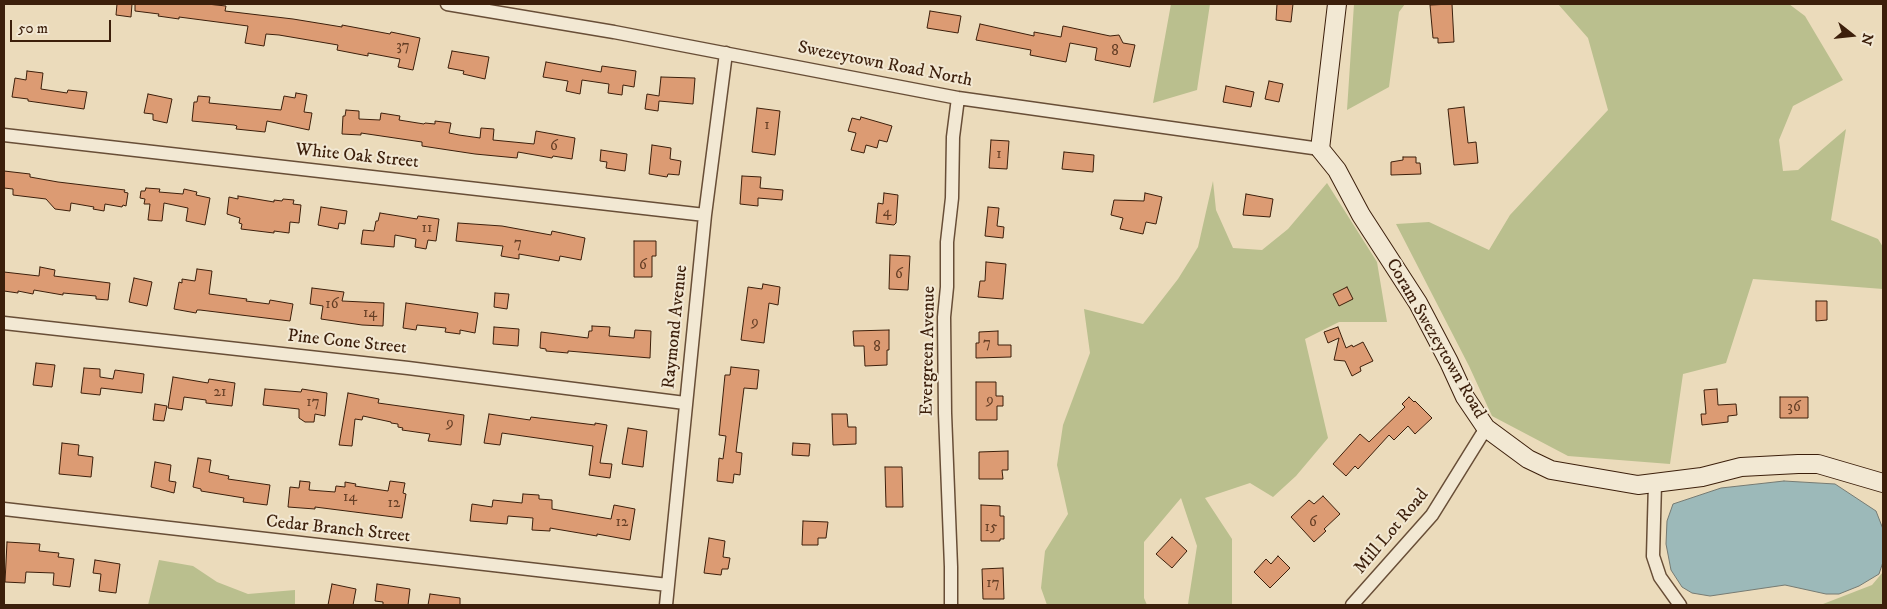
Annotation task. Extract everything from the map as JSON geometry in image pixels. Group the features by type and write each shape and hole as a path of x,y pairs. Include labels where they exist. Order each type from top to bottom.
{"street":[{"name":"Swezeytown Road North","path":"447,4 605,30 958,98 1320,149"},
{"path":"1320,149 1337,4"},
{"name":"Raymond Avenue","path":"666,605 706,215 726,53"},
{"name":"Evergreen Avenue","path":"950,605 951,567 945,414 944,317 947,287 947,242 952,198 953,137 958,98"},
{"name":"White Oak Street","path":"4,135 706,215"},
{"name":"Coram Swezeytown Road","path":"1320,149 1337,170 1361,215 1418,303 1465,397 1486,428 1528,459 1551,470 1576,476 1638,485 1702,477 1742,467 1798,464 1818,464 1883,483"},
{"name":"Pine Cone Street","path":"4,323 408,368 686,403"},
{"name":"Mill Lot Road","path":"1352,605 1432,515 1486,428"},
{"path":"1655,483 1653,556 1660,577 1680,605"},
{"name":"Cedar Branch Street","path":"4,509 668,584"}],"green space":[{"path":"1171,4 1210,4 1197,90 1153,103"},
{"path":"1354,4 1405,4 1399,12 1389,87 1347,110"},
{"path":"1558,4 1789,4 1805,16 1843,80 1793,106 1779,140 1783,171 1798,170 1846,129 1831,220 1878,239 1883,247 1883,289 1753,279 1726,363 1683,374 1670,464 1568,456 1492,416 1469,366 1396,224 1429,222 1489,250 1510,215 1608,110 1588,38"},
{"path":"1213,181 1216,210 1233,248 1262,250 1288,229 1327,183 1377,262 1387,322 1339,322 1305,339 1328,438 1296,476 1273,497 1250,483 1205,498 1232,539 1232,605 1188,604 1197,546 1181,498 1144,542 1144,598 1147,605 1047,605 1041,588 1045,551 1068,514 1057,465 1063,425 1090,353 1084,309 1143,324 1178,279 1198,247"},
{"path":"159,560 193,566 217,582 248,594 295,590 295,605 148,605"},
{"path":"1883,572 1883,605 1823,604 1872,585"}],"water":[{"path":"1784,481 1835,484 1876,511 1883,529 1883,562 1879,574 1859,586 1839,594 1826,594 1785,585 1710,596 1692,593 1682,587 1671,570 1666,544 1667,521 1673,504 1721,488"}],"building":[{"path":"117,4 132,4 131,17 116,15"},
{"path":"135,4 207,4 226,6 225,11 342,27 342,25 420,38 413,70 398,67 400,59 368,53 368,56 337,50 338,45 279,35 266,34 264,46 245,43 248,26 158,16 159,14 135,11"},
{"path":"1277,4 1293,4 1291,22 1276,20"},
{"path":"1452,4 1454,42 1438,43 1438,38 1433,38 1430,5"},
{"path":"930,11 961,16 958,33 927,28"},
{"path":"980,24 1034,36 1034,32 1061,37 1063,26 1110,36 1119,35 1123,43 1135,45 1130,67 1095,60 1097,48 1070,43 1066,62 1030,55 1031,50 976,40"},
{"path":"452,51 489,57 485,79 463,74 464,71 448,68"},
{"path":"546,62 601,72 602,66 636,71 634,87 623,85 622,95 608,93 609,84 582,80 580,94 566,91 568,81 543,77"},
{"path":"27,71 43,73 41,89 67,93 68,90 87,92 84,109 12,97 15,78 26,80"},
{"path":"661,77 695,78 693,104 659,101 658,111 645,109 647,94 659,96"},
{"path":"1269,81 1283,84 1279,102 1265,99"},
{"path":"1226,86 1254,92 1251,107 1223,102"},
{"path":"296,93 307,95 304,112 312,113 309,130 267,121 265,132 236,129 237,126 234,125 192,121 194,102 197,102 198,96 210,97 209,103 281,110 284,96 295,98"},
{"path":"148,94 172,99 167,123 153,120 153,114 144,113"},
{"path":"1464,107 1468,143 1476,142 1478,163 1454,165 1448,109"},
{"path":"757,108 780,111 775,155 752,152"},
{"path":"346,110 359,111 359,119 380,120 381,113 400,116 399,120 424,124 435,124 435,121 451,123 449,133 480,138 481,128 494,129 493,140 534,144 536,131 575,138 572,159 553,156 552,158 518,152 517,158 475,154 422,146 422,142 361,133 361,135 342,134 343,116 345,116"},
{"path":"861,117 892,126 887,142 879,140 877,148 866,145 864,153 851,150 856,133 848,131 852,118 860,120"},
{"path":"991,140 1009,141 1007,169 989,168"},
{"path":"652,145 671,148 670,159 681,161 679,175 668,174 667,177 649,174"},
{"path":"601,150 627,154 625,171 606,168 607,162 600,161"},
{"path":"1064,152 1094,155 1093,172 1062,169"},
{"path":"1403,157 1416,157 1416,163 1420,163 1421,174 1391,175 1391,162 1403,160"},
{"path":"4,171 30,174 30,177 58,182 125,190 124,192 128,193 126,206 105,204 104,211 93,209 94,207 71,203 70,211 55,209 46,199 13,195 13,189 4,188"},
{"path":"742,176 761,177 760,188 783,190 782,200 758,198 758,206 740,204"},
{"path":"146,188 160,189 159,192 183,194 184,189 197,192 196,195 210,198 205,225 186,221 188,208 164,203 162,221 148,220 150,204 144,204 145,199 140,198 141,191 145,191"},
{"path":"884,193 898,195 896,223 894,225 876,223 878,203 883,204"},
{"path":"1145,193 1162,197 1156,224 1146,222 1143,234 1120,229 1123,218 1111,215 1114,200 1144,201"},
{"path":"1246,194 1273,199 1270,217 1243,215"},
{"path":"238,196 274,202 274,200 282,201 283,199 294,200 293,204 301,205 299,223 290,222 289,233 241,229 240,218 227,214 229,197 238,199"},
{"path":"321,207 347,211 345,224 339,223 338,229 318,225"},
{"path":"988,207 999,208 997,226 1004,227 1003,238 985,236"},
{"path":"380,213 417,219 418,216 439,219 436,241 428,240 426,249 415,247 416,239 395,235 394,247 361,244 363,230 374,231"},
{"path":"458,223 502,226 551,235 552,231 585,238 581,260 560,256 559,261 519,254 519,259 501,256 503,246 456,241"},
{"path":"634,241 656,241 656,256 652,256 652,277 634,277"},
{"path":"890,255 910,256 908,290 889,289"},
{"path":"986,262 1006,264 1003,299 978,297 980,281 985,281"},
{"path":"40,267 55,270 54,276 110,283 108,300 96,299 96,296 63,293 63,295 34,290 33,294 4,291 4,272 39,276"},
{"path":"197,269 212,271 209,294 269,304 270,300 293,304 290,321 200,310 197,310 196,313 174,309 179,282 182,283 182,279 195,281"},
{"path":"134,278 152,282 147,306 129,302"},
{"path":"763,284 780,287 778,305 769,303 764,343 741,340 748,287 762,289"},
{"path":"1347,287 1353,299 1339,306 1333,294"},
{"path":"312,288 344,292 342,301 384,303 383,326 321,319 323,306 310,304"},
{"path":"495,293 509,294 507,309 494,307"},
{"path":"1816,301 1827,301 1827,320 1816,321"},
{"path":"406,303 478,313 475,333 460,330 460,334 445,332 446,328 417,325 416,330 403,328"},
{"path":"592,326 610,327 609,336 634,338 635,330 651,331 650,358 546,351 546,349 540,348 541,332 588,338 589,331 592,331"},
{"path":"494,327 519,329 518,346 493,344"},
{"path":"1338,327 1346,348 1363,342 1373,361 1360,367 1361,371 1352,376 1345,361 1334,360 1339,338 1328,343 1324,332"},
{"path":"889,330 887,365 865,366 864,346 854,346 853,331"},
{"path":"998,331 998,345 1011,345 1011,357 976,358 976,343 979,343 979,332"},
{"path":"36,363 55,365 52,387 33,385"},
{"path":"731,367 759,370 757,389 744,388 736,452 742,453 740,475 734,474 733,483 717,481 719,458 723,459 726,436 719,435 725,375 730,375"},
{"path":"84,368 100,369 100,377 113,379 115,370 144,374 142,393 101,388 100,395 81,393"},
{"path":"173,377 208,383 209,379 235,383 232,406 206,403 206,400 184,397 182,410 168,408"},
{"path":"976,382 996,382 996,396 1003,396 1003,406 997,406 997,420 976,420"},
{"path":"265,389 301,392 302,389 327,393 325,416 315,414 314,422 305,422 299,418 299,409 263,405"},
{"path":"1717,389 1718,405 1736,404 1737,415 1728,416 1728,422 1702,425 1701,414 1706,414 1704,390"},
{"path":"348,393 379,399 378,403 464,415 461,445 428,441 430,434 402,430 403,428 398,427 398,424 363,416 362,420 355,419 352,446 339,445"},
{"path":"1409,397 1432,418 1415,434 1408,426 1394,440 1389,435 1358,469 1355,466 1346,476 1333,464 1360,434 1369,442 1405,407 1402,404"},
{"path":"1780,397 1808,397 1808,418 1780,418"},
{"path":"155,404 167,406 164,421 153,420"},
{"path":"489,414 530,420 531,417 607,425 600,463 612,464 610,478 589,475 593,446 502,433 500,445 484,443"},
{"path":"832,414 847,414 848,427 856,427 856,444 833,445"},
{"path":"628,428 647,431 643,467 622,464"},
{"path":"62,443 79,445 78,455 93,457 91,477 59,474"},
{"path":"793,443 810,444 809,456 792,455"},
{"path":"1008,451 1008,470 1002,470 1003,479 979,479 979,452"},
{"path":"198,458 211,460 209,472 229,476 228,479 270,485 267,505 243,502 244,498 201,491 201,489 193,487"},
{"path":"155,462 171,465 169,481 176,482 174,493 151,487"},
{"path":"885,467 902,467 903,507 886,507"},
{"path":"300,481 310,482 309,490 335,492 336,486 345,487 345,482 356,484 355,486 388,491 390,481 405,483 403,493 406,494 402,518 315,507 315,509 288,507 290,487 299,488"},
{"path":"523,494 539,495 539,499 552,500 552,509 611,519 614,505 635,509 630,540 550,528 550,531 532,530 533,518 508,516 507,524 470,521 472,504 492,507 493,500 522,503"},
{"path":"1323,496 1340,514 1324,529 1326,531 1314,542 1291,517 1309,500 1314,504"},
{"path":"981,505 1000,506 1000,516 1004,516 1004,539 1000,539 1000,541 981,541"},
{"path":"803,521 828,522 826,538 818,538 818,545 802,545"},
{"path":"1172,537 1187,551 1172,568 1156,554"},
{"path":"709,538 725,541 723,557 730,558 728,569 722,569 721,575 704,573"},
{"path":"7,542 40,544 39,551 59,553 58,557 74,559 70,587 53,585 54,573 26,572 25,583 5,582"},
{"path":"1278,556 1290,568 1270,588 1254,572 1266,559 1271,564"},
{"path":"95,560 120,564 116,593 99,591 101,574 93,573"},
{"path":"1003,568 1004,599 983,599 982,569"},
{"path":"332,584 356,589 353,605 328,605"},
{"path":"377,584 410,589 408,605 383,605 383,602 375,601"},
{"path":"430,594 460,598 460,605 428,605"}]}
